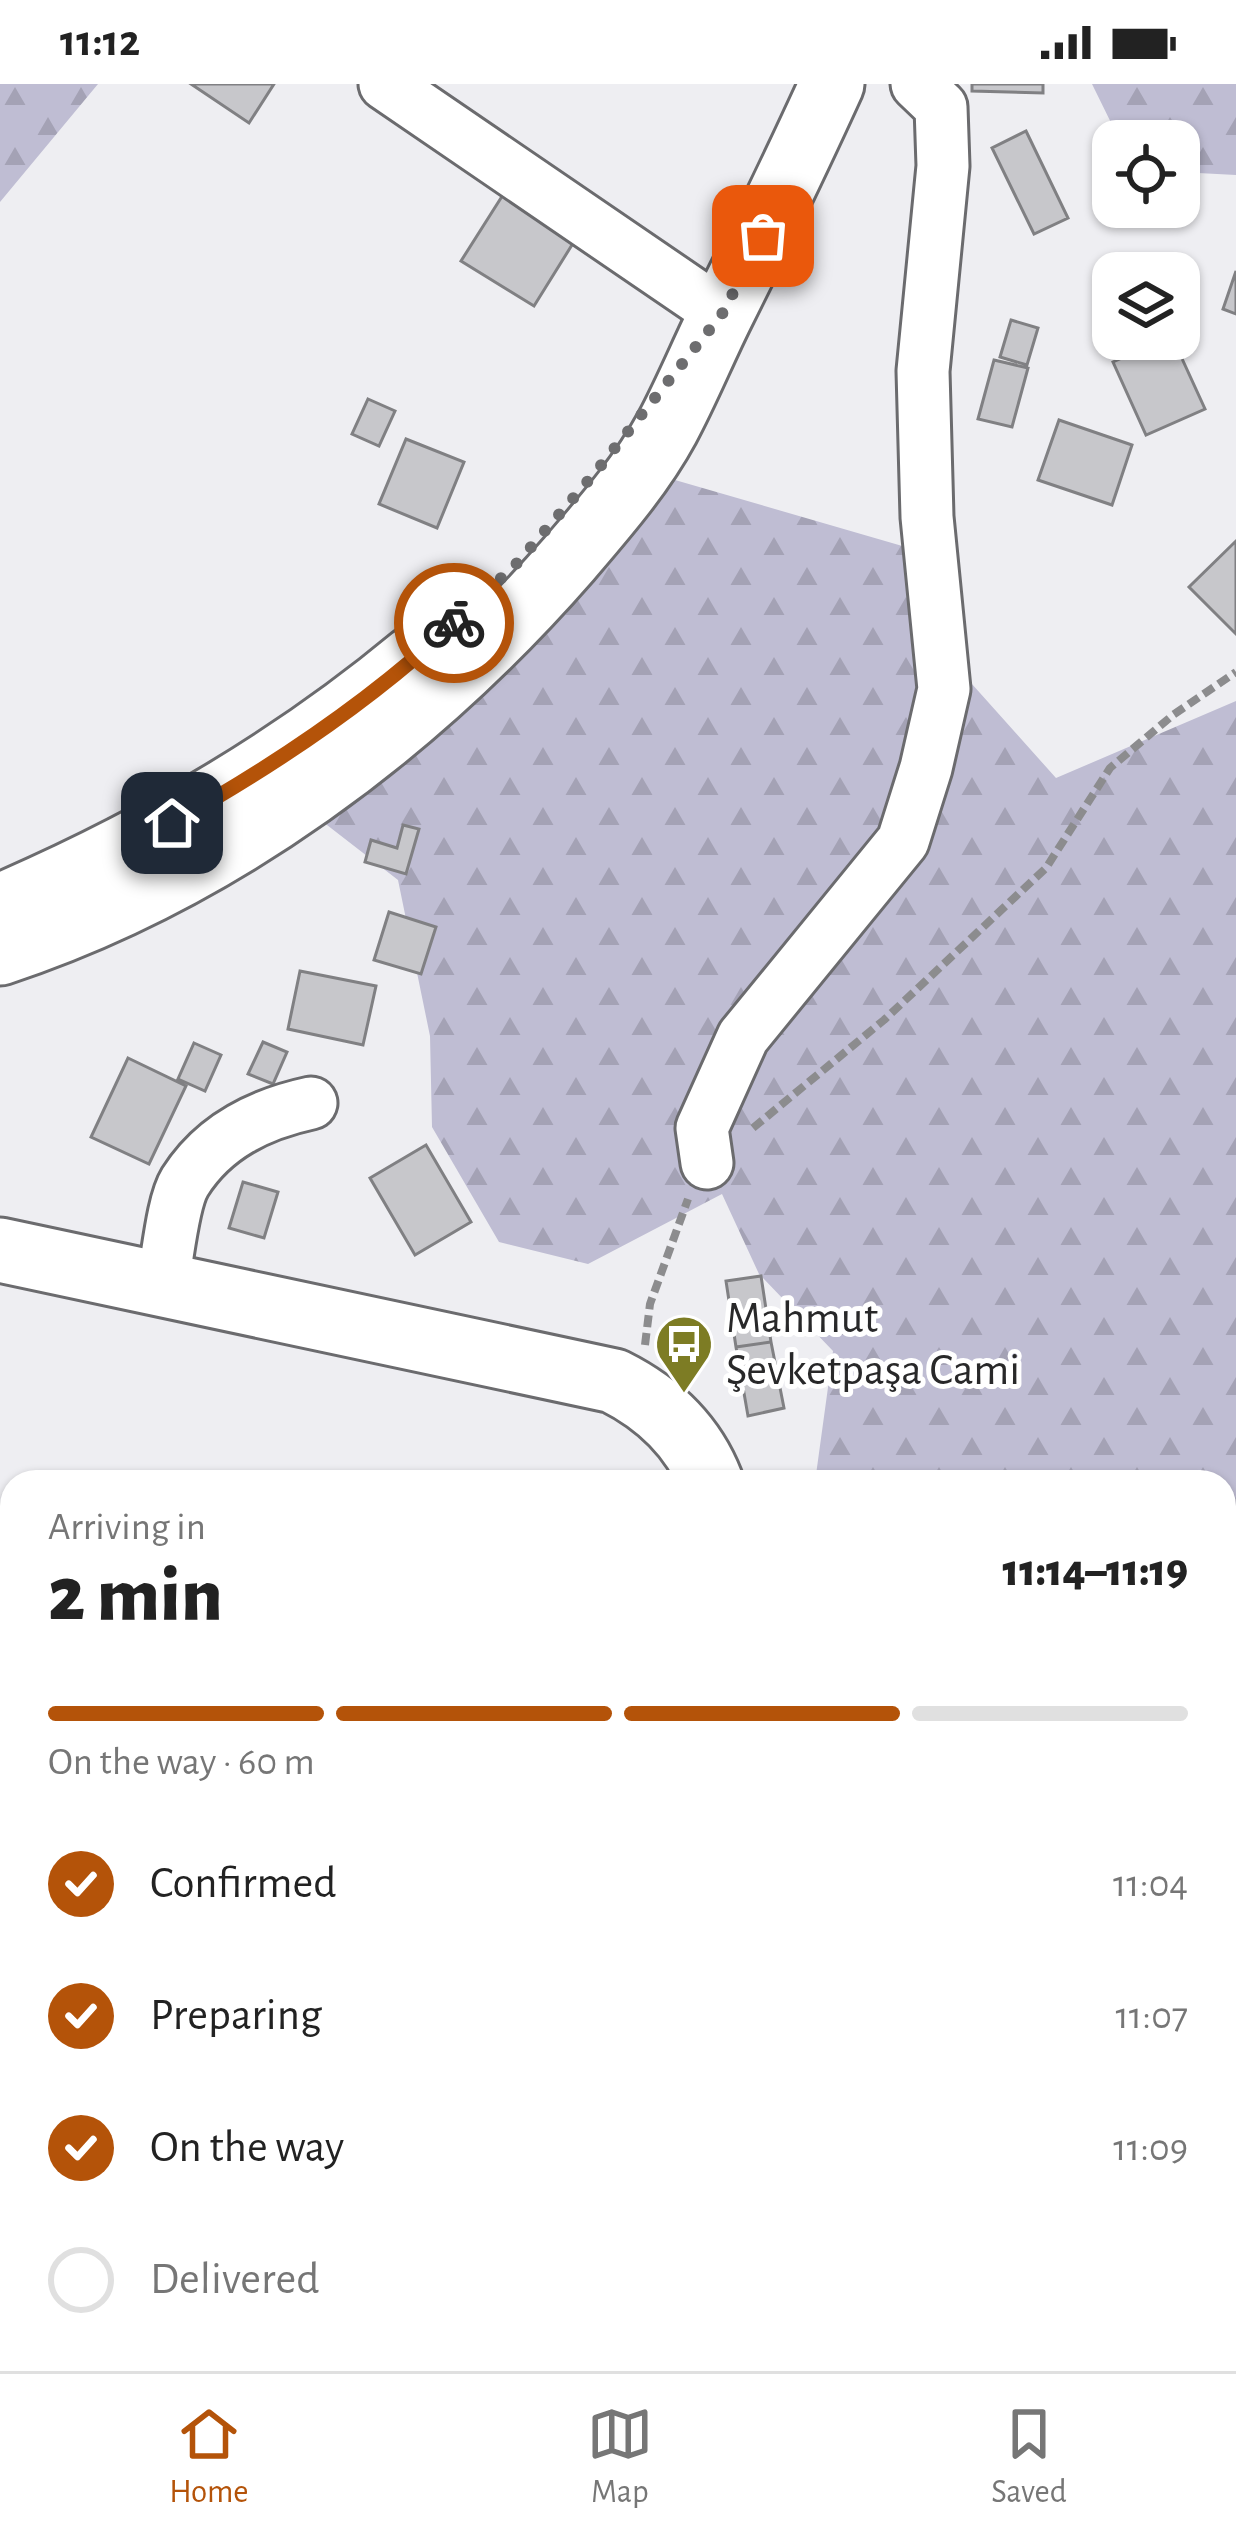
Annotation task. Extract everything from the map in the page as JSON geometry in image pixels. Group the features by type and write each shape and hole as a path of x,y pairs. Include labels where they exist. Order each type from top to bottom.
{"main road":[{"path":"5,940 159,884 283,813 336,777 461,670 542,590 611,509 666,430 832,84"},
{"path":"0,1250 583,1372 640,1394 671,1420 706,1470"}],"street":[{"path":"385,84 722,314"},
{"path":"707,1163 703,1128 743,1037 903,841 944,689 927,517 923,371 943,166 941,106 917,84"},
{"path":"162,1285 183,1185 226,1136 269,1112 311,1102"}],"path":[{"path":"640,1394 650,1304 686,1203 707,1163 884,1020 1046,868 1110,768 1173,715 1236,672"}],"green space":[{"path":"0,84 98,84 0,202"},
{"path":"1092,84 1236,84 1236,175 1200,173 1200,120 1110,120"},
{"path":"675,480 923,552 946,655 1056,778 1236,701 1236,1470 817,1470 833,1351 759,1274 722,1194 588,1264 499,1242 432,1127 430,1036 398,880 296,801"}],"building":[{"path":"191,84 274,84 249,123"},
{"path":"972,84 1043,84 1043,93 972,91"},
{"path":"1026,131 1068,218 1034,234 992,148"},
{"path":"513,179 585,224 534,306 461,261"},
{"path":"1236,271 1236,314 1223,309"},
{"path":"1011,320 1038,328 1027,365 1000,357"},
{"path":"994,360 1028,368 1012,427 978,419"},
{"path":"1183,360 1205,409 1146,435 1113,362"},
{"path":"368,399 395,411 379,446 352,434"},
{"path":"1059,420 1132,445 1112,505 1038,480"},
{"path":"406,439 464,462 437,528 379,504"},
{"path":"1236,541 1236,634 1189,587"},
{"path":"403,825 419,829 406,874 365,862 371,840 397,848"},
{"path":"389,912 436,927 421,974 374,960"},
{"path":"300,971 376,986 363,1045 288,1029"},
{"path":"263,1042 287,1052 273,1084 248,1074"},
{"path":"194,1043 221,1055 205,1091 178,1079"},
{"path":"128,1058 186,1086 149,1164 91,1137"},
{"path":"426,1145 471,1222 415,1255 370,1178"},
{"path":"243,1182 278,1192 264,1238 229,1228"},
{"path":"761,1276 771,1342 736,1347 726,1281"},
{"path":"771,1342 784,1408 748,1416 736,1347"}],"way so far":[{"path":"454,623 568,506 722,314 763,236"}],"place":[{"name":"Mahmut Şevketpaşa Cami","path":"684,1395"}],"route":[{"path":"172,823 356,705 454,623"}]}
